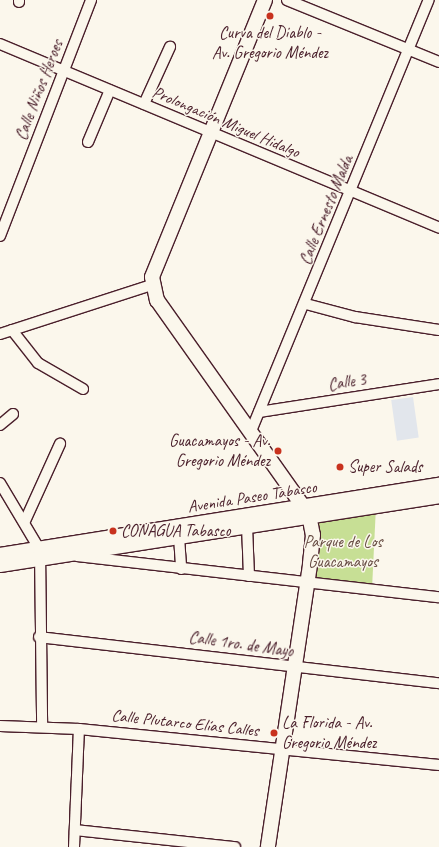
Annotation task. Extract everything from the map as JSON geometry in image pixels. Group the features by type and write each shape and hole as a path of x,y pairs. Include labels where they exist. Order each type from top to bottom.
{"main road":[{"path":"265,0 211,133 159,254 152,285 157,300 251,431 306,511 312,546 292,667 268,847"},
{"name":"Avenida Paseo Tabasco","path":"0,566 40,554 306,511 439,485"},
{"name":"Avenida Paseo Tabasco","path":"0,555 73,555 247,526 306,511 439,496"},
{"path":"106,561 116,547"}],"street":[{"name":"Calle Niños Heroes","path":"0,236 91,0"},
{"path":"287,0 439,62"},
{"name":"Calle Ernesto Malda","path":"251,431 306,304 407,49 429,0"},
{"name":"Prolongación Miguel Hidalgo","path":"1,46 144,104 439,228"},
{"path":"144,104 170,47"},
{"path":"88,142 110,90"},
{"path":"0,334 152,285"},
{"path":"306,304 355,317 439,330"},
{"path":"12,330 38,363 83,389"},
{"name":"Calle 3","path":"259,412 439,384"},
{"path":"0,425 12,414"},
{"path":"25,521 60,444"},
{"path":"0,483 25,521 40,554 39,637 42,725"},
{"path":"247,526 249,576"},
{"path":"179,537 181,569"},
{"path":"73,555 106,561 439,597"},
{"name":"Calle 1ro. de Mayo","path":"39,637 439,683"},
{"name":"Calle Plutarco Elías Calles","path":"0,726 42,725 79,728 439,765"},
{"path":"74,847 79,728"},
{"path":"75,830 169,843 234,847"}],"shaded area":[{"path":"413,397 419,438 397,441 391,400"}],"green space":[{"name":"Parque de Los Guacamayos","path":"376,506 372,589 305,582 319,514"}],"place":[{"name":"Curva del Diablo - Av. Gregorio Méndez","path":"270,16"},
{"name":"Guacamayos - Av. Gregorio Méndez","path":"278,451"},
{"name":"Super Salads","path":"340,467"},
{"name":"CONAGUA Tabasco","path":"113,531"},
{"name":"La Florida - Av. Gregorio Méndez","path":"274,733"}]}
